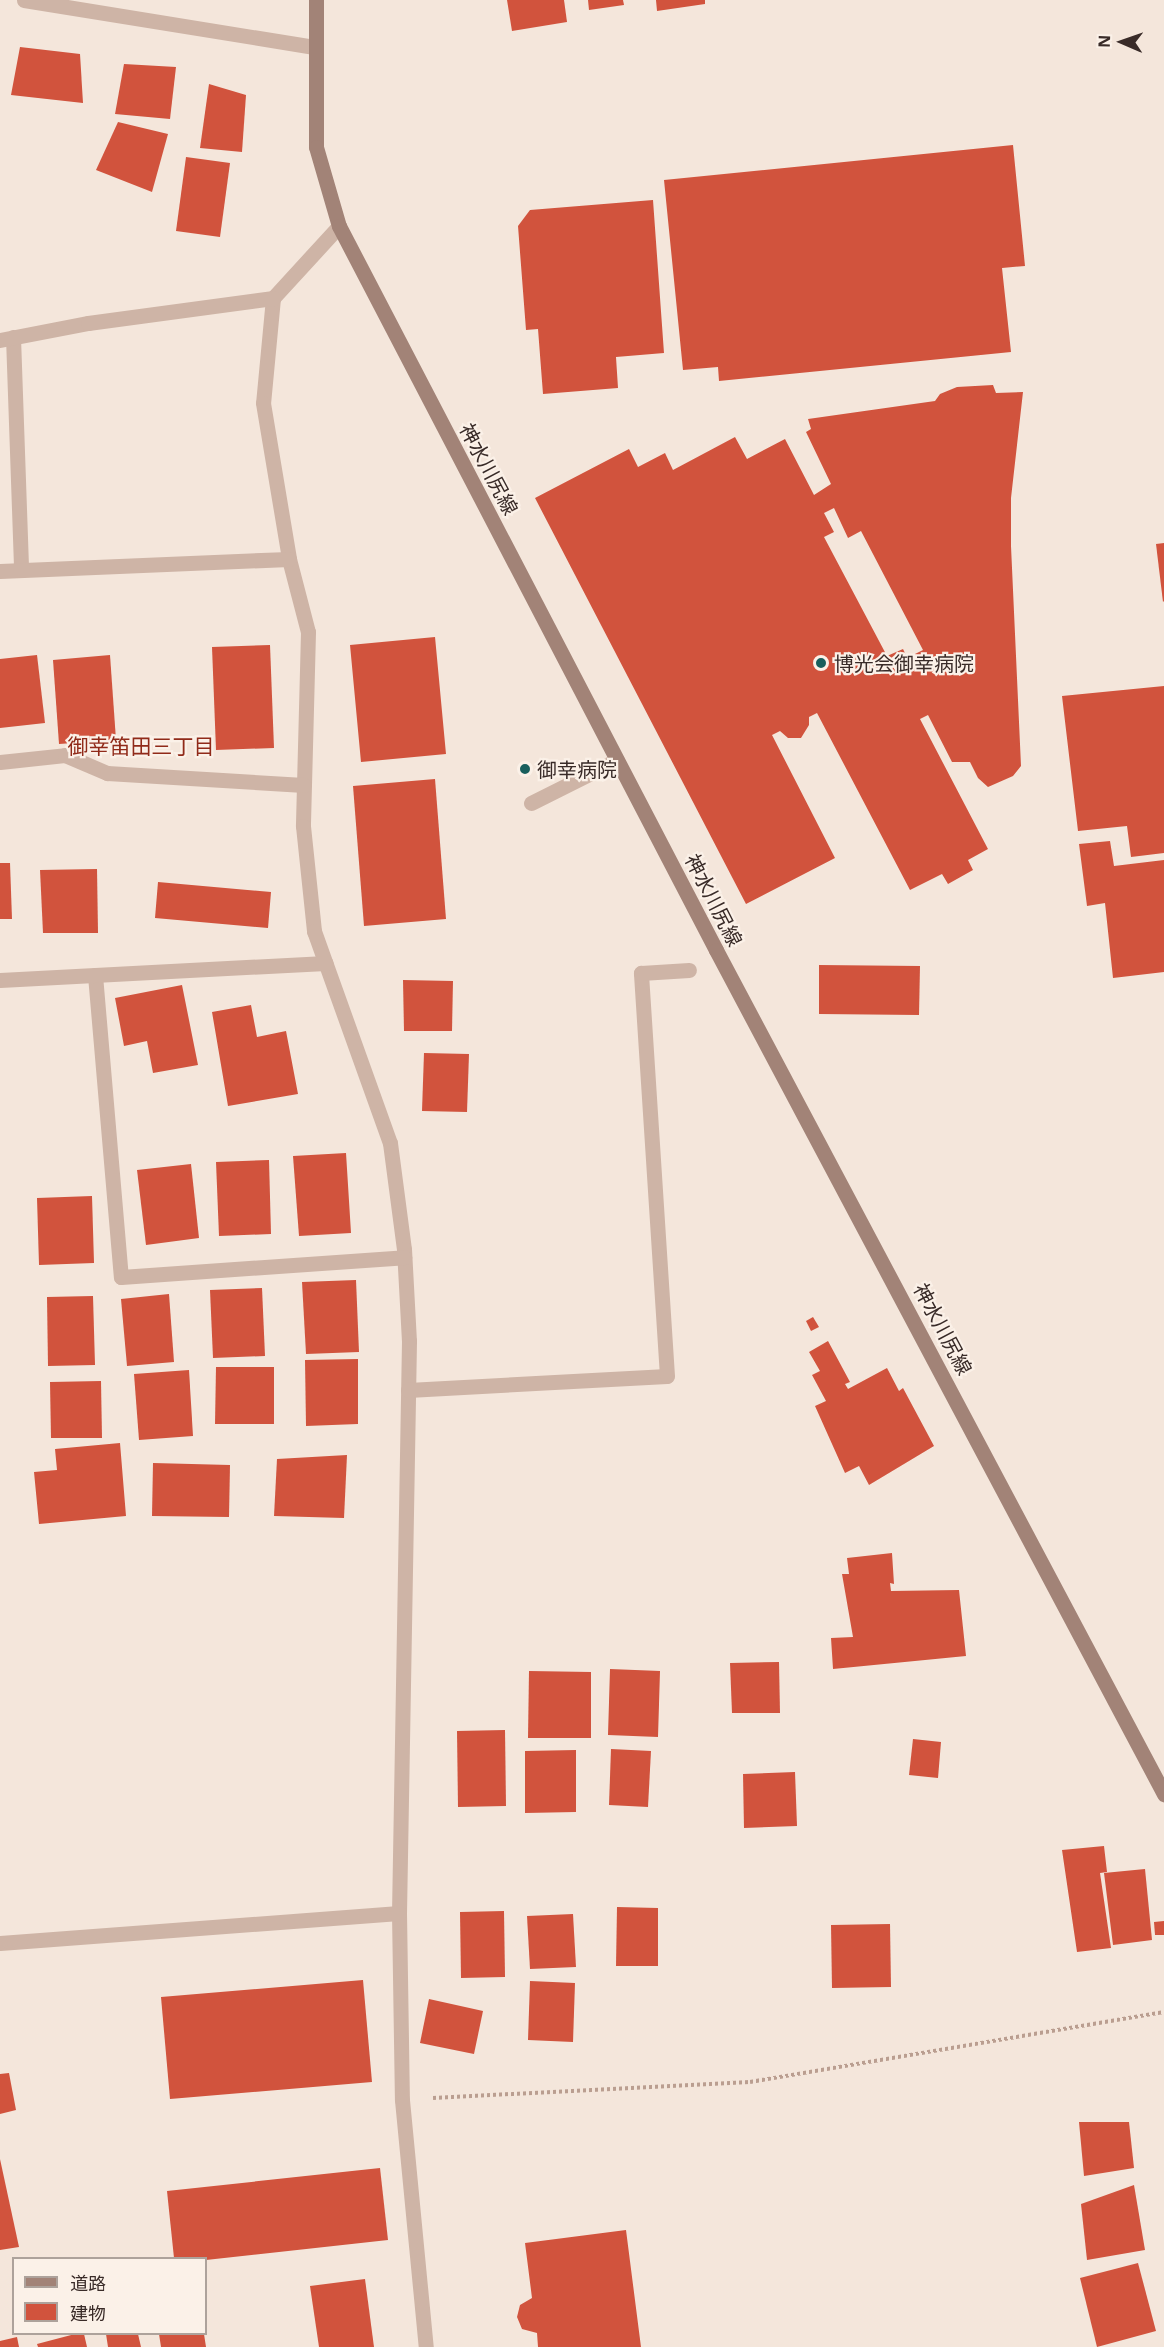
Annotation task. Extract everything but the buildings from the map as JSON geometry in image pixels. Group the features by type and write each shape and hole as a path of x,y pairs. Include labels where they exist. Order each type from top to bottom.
{"main road":[{"name":"神水川尻線","path":"316,0 314,47 316,147 339,226 617,760 1164,1794"}],"street":[{"path":"24,0 314,47"},
{"path":"339,226 273,298 263,403 289,559 308,632 303,826 314,931 390,1143 404,1257 408,1390 399,1913 402,2100 426,2347"},
{"path":"21,570 7,338 88,323 273,298"},
{"path":"0,571 289,559"},
{"path":"0,762 65,755 107,773 304,785"},
{"path":"531,803 617,760"},
{"path":"0,980 326,963"},
{"path":"408,1390 667,1376 641,973 690,970"},
{"path":"95,975 121,1277 404,1257"},
{"path":"0,1943 399,1913"}],"path":[{"path":"402,2100 750,2082 1164,2012"}],"place":[{"name":"博光会御幸病院","path":"821,663"},
{"name":"御幸病院","path":"525,769"}],"district":[{"name":"御幸笛田三丁目","path":"141,746"}]}
